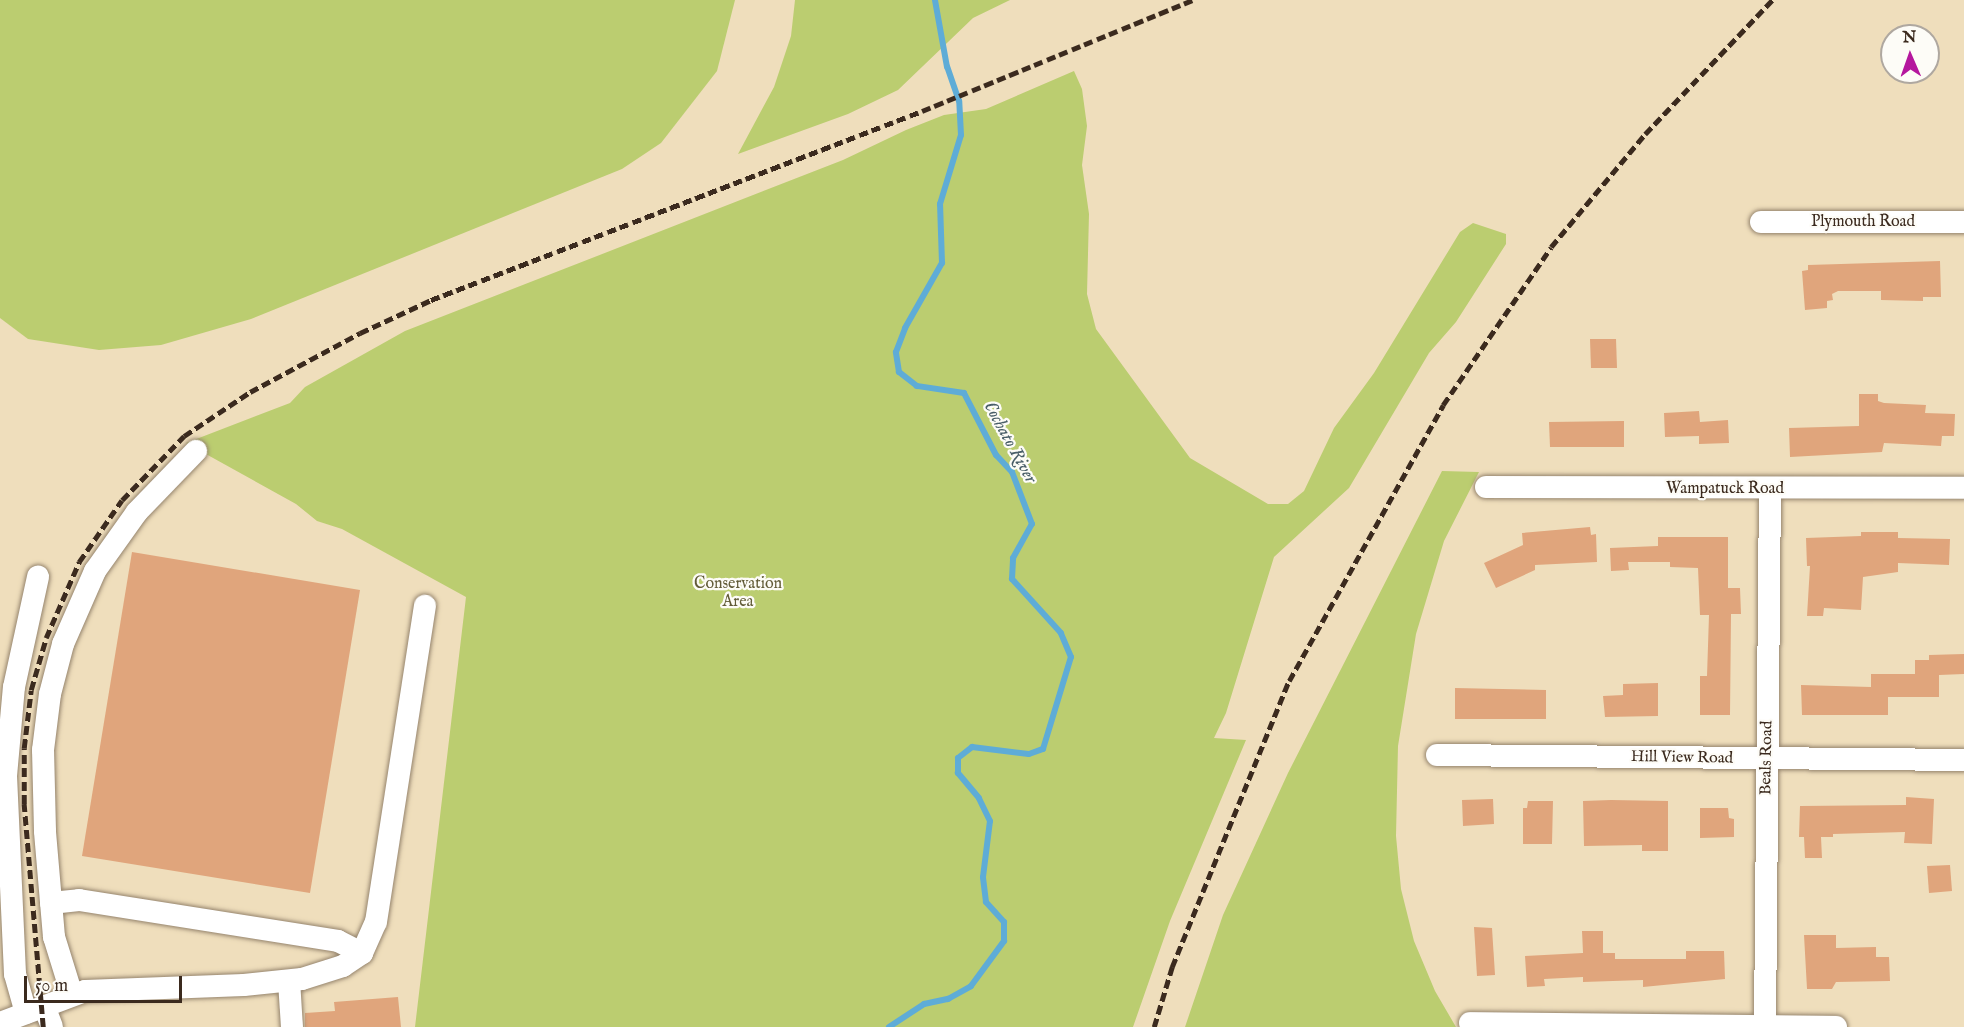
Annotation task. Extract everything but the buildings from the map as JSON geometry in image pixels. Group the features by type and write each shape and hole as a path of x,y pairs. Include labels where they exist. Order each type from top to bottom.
{"street":[{"name":"Plymouth Road","path":"1761,222 1964,222"},
{"path":"72,995 57,951 51,903 43,750 50,694 63,644 96,571 122,529 196,451"},
{"name":"Wampatuck Road","path":"1486,487 1770,490 1964,488"},
{"name":"Beals Road","path":"1765,1026 1770,490"},
{"path":"38,576 13,697 6,776 15,974 35,1009 52,1027"},
{"path":"0,1023 72,995 98,989 289,981 332,971 362,953 376,922 425,606"},
{"name":"Hill View Road","path":"1437,755 1964,760"},
{"path":"51,903 79,900 338,941 362,953"},
{"path":"289,981 292,1027"},
{"path":"1470,1023 1836,1027"}],"green space":[{"path":"0,0 735,0 717,71 661,143 622,169 251,319 161,345 99,350 28,339 0,318"},
{"path":"795,0 1010,0 973,18 898,90 848,114 738,154 774,87 791,36"},
{"name":"Conservation Area","path":"1074,71 1082,89 1087,126 1082,165 1089,214 1087,294 1096,329 1190,458 1268,504 1288,504 1304,491 1334,428 1374,373 1460,232 1473,223 1506,234 1506,244 1456,322 1429,353 1349,488 1274,557 1226,713 1214,738 1246,740 1170,921 1133,1027 415,1027 466,597 342,529 317,521 296,504 186,443 290,403 305,387 405,331 843,160 944,115 986,109"},
{"path":"1442,471 1479,472 1444,541 1416,634 1398,746 1396,836 1401,889 1414,941 1435,991 1456,1027 1185,1027 1223,915 1288,773"}],"waterway":[{"name":"Cochato River","path":"889,1027 924,1004 948,999 971,986 1004,941 1004,922 986,902 983,877 990,821 979,798 958,773 958,758 972,747 1029,754 1043,749 1071,657 1061,633 1012,579 1013,558 1032,524 1012,472 996,455 964,393 917,386 899,372 896,352 905,328 942,263 940,204 961,135 959,101 947,67 935,0"}],"railway":[{"path":"43,1027 24,804 24,748 31,690 46,638 79,562 122,500 184,436 250,392 360,333 431,300 922,111 1192,0"},
{"path":"1154,1027 1172,967 1289,681 1443,405 1551,247 1645,134 1772,0"}]}
